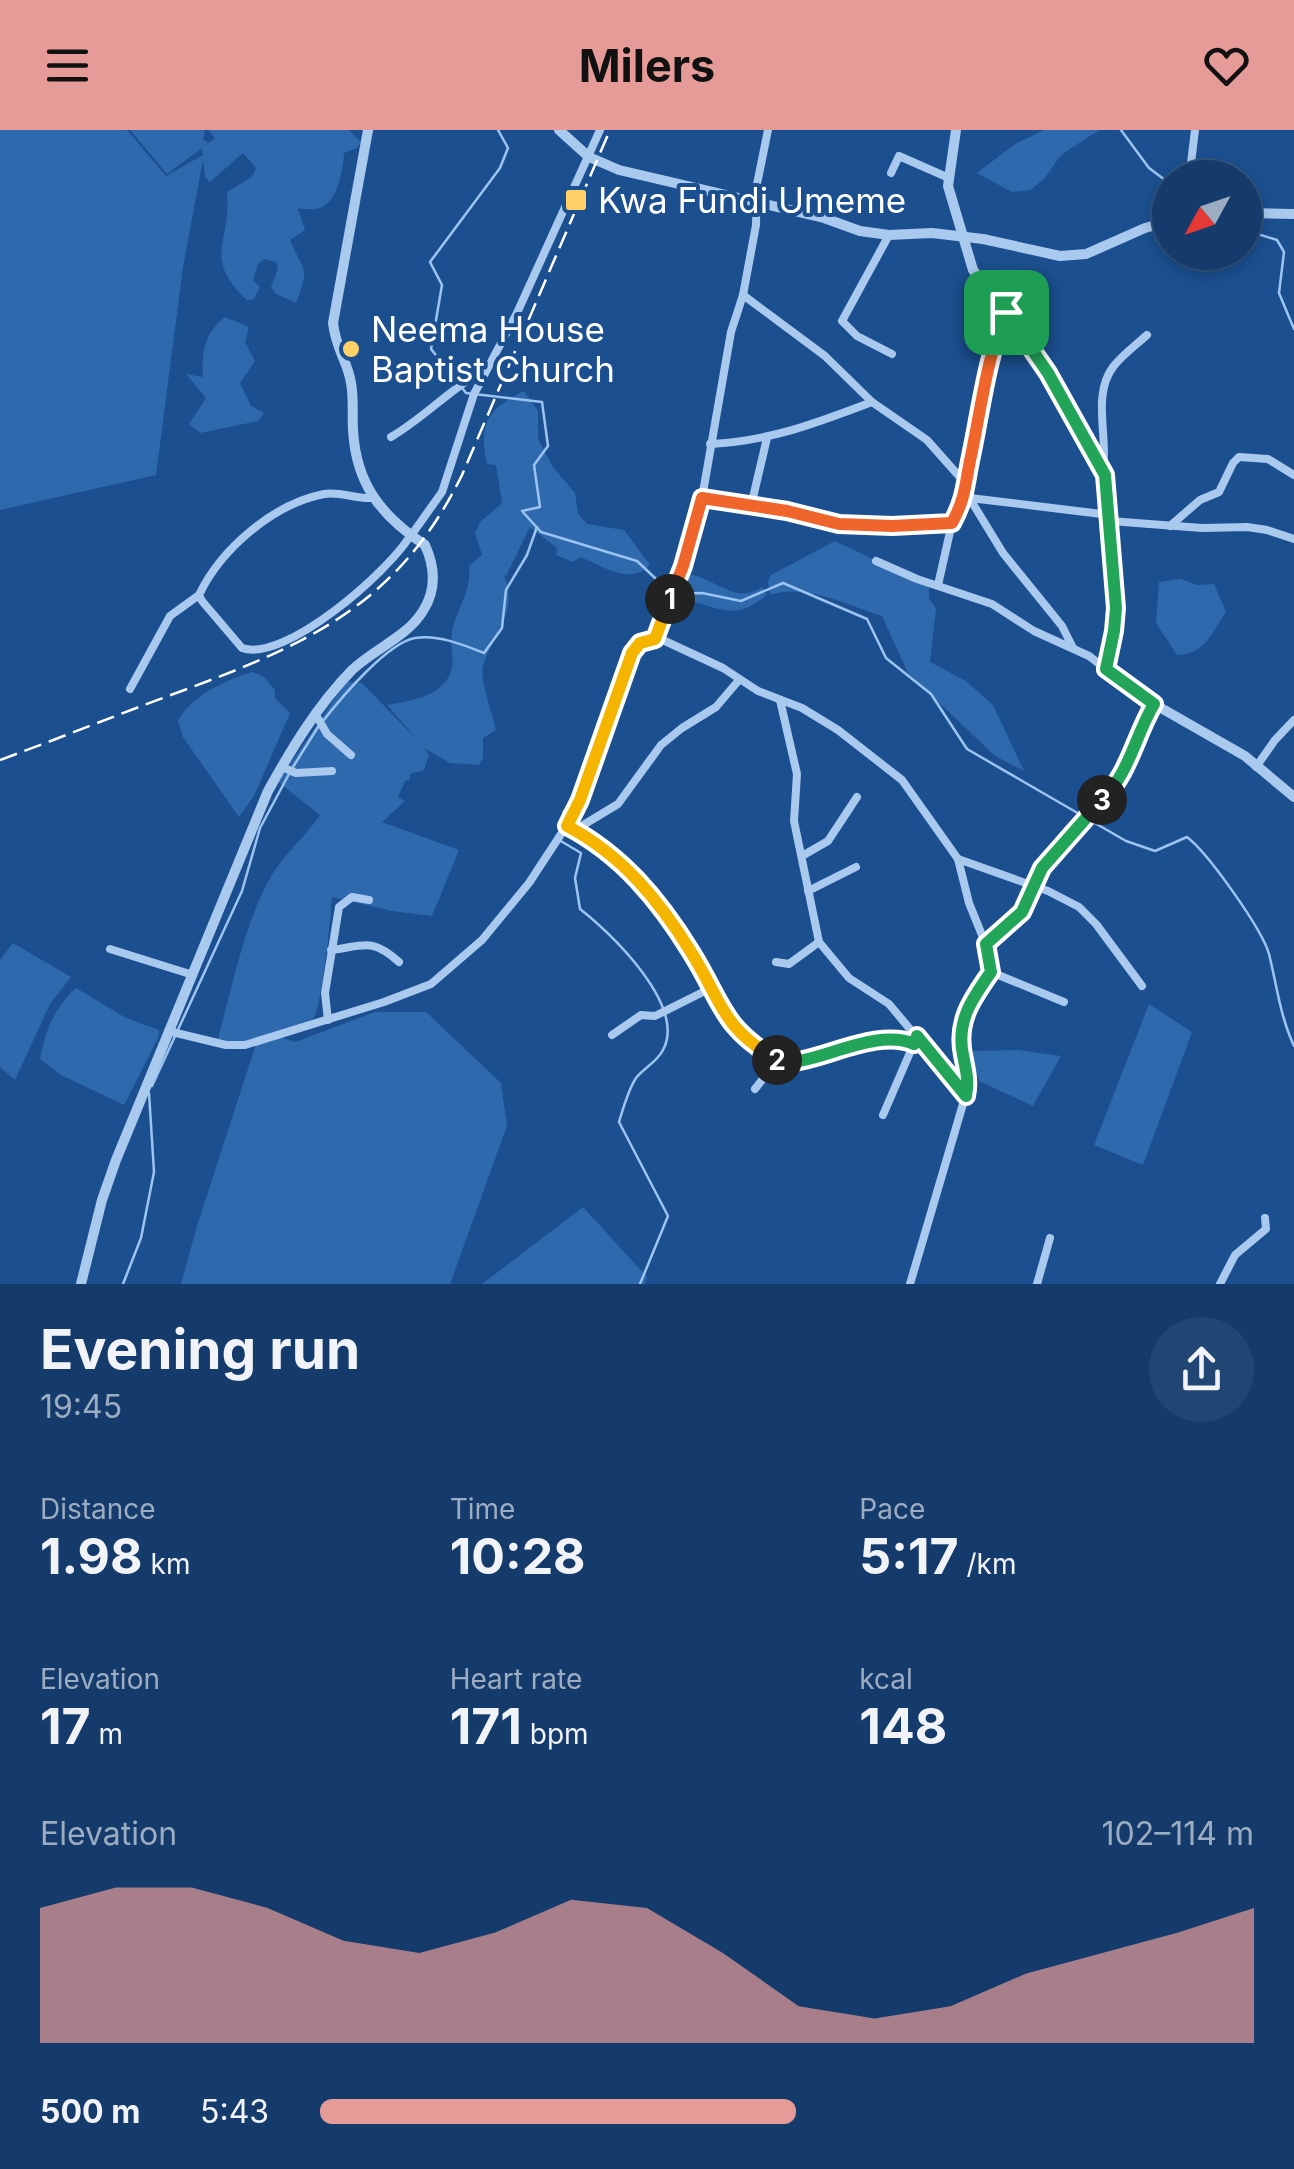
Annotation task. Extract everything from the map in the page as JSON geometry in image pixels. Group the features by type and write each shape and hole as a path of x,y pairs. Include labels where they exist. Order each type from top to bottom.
{"street":[{"path":"81,1284 102,1200 257,814 316,715 352,670 406,630 422,613 432,594 434,571 424,545 371,498 353,435 351,382 337,349 333,323 368,130"},
{"path":"558,130 589,156 619,170 824,218 860,231 889,235 932,233 1072,256 1098,250 1152,226"},
{"path":"200,596 242,648 261,650 344,605 393,558 442,492 472,399 600,130"},
{"path":"168,1031 226,1046 245,1045 384,1002 442,977 482,940 571,828 632,653 640,643 654,637 683,566 702,498 731,332 743,295 768,130"},
{"path":"956,130 949,193 973,270 1048,373 1102,468"},
{"path":"1191,160 1195,130"},
{"path":"891,173 899,156 949,178"},
{"path":"1262,213 1294,214"},
{"path":"889,235 842,321 857,336 892,354"},
{"path":"743,295 825,356 872,402 928,440 966,484"},
{"path":"1006,312 996,338 966,484 968,498 1003,552 1062,626 1073,648"},
{"path":"1106,669 1115,618 1110,518 1102,468 1102,408 1108,376 1147,334"},
{"path":"391,437 420,420 459,384 488,368"},
{"path":"710,444 767,438 872,402"},
{"path":"751,506 767,438"},
{"path":"1170,526 1200,500 1219,492 1239,457 1268,459 1294,475"},
{"path":"130,689 170,616 200,596 238,542 280,512 327,494 371,498"},
{"path":"702,498 839,524 952,523"},
{"path":"968,498 1170,526 1246,527 1294,539"},
{"path":"938,585 952,523 968,498"},
{"path":"876,560 992,604 1034,631 1073,648 1154,704 1245,756 1294,798"},
{"path":"654,637 817,716 894,772 958,859 968,903 986,944 991,972 970,1002 961,1030 968,1078 966,1096 910,1284"},
{"path":"571,828 618,804 661,746 716,708 739,680"},
{"path":"780,700 797,774 793,816 819,942 842,972 889,1004 966,1096"},
{"path":"986,944 1022,912 1042,868 1125,770 1139,729 1154,704"},
{"path":"316,715 327,734 351,755"},
{"path":"1256,767 1294,720"},
{"path":"282,767 296,773 332,771"},
{"path":"802,856 828,841 857,797"},
{"path":"571,828 611,852 660,904 742,1038 777,1060 794,1062 898,1038 916,1040"},
{"path":"958,859 1079,907 1142,986"},
{"path":"808,891 856,867"},
{"path":"328,1020 326,992 338,907 352,897 369,900"},
{"path":"776,962 789,964 819,942"},
{"path":"331,950 368,943 382,948 399,962"},
{"path":"110,949 193,975"},
{"path":"991,972 1064,1002"},
{"path":"612,1035 642,1015 652,1017 709,988"},
{"path":"883,1115 916,1040"},
{"path":"755,1089 777,1060"},
{"path":"1220,1284 1236,1254 1266,1229 1264,1218"},
{"path":"1037,1284 1050,1238"}],"shaded area":[{"path":"0,130 127,130 166,176 203,155 202,148 167,174 130,130 205,130 205,146 215,138 208,130 349,130 361,142 344,153 337,187 329,202 315,209 298,209 305,230 290,240 304,275 296,303 276,294 271,287 278,269 276,262 264,259 258,264 253,280 260,287 254,299 247,300 233,285 222,260 227,192 252,177 256,168 243,153 210,182 205,177 203,160 183,267 156,475 0,510"},
{"path":"1044,130 1099,130 1061,155 1044,179 1030,190 1012,192 977,173 1015,144"},
{"path":"225,317 249,327 245,342 255,361 240,383 251,406 264,413 258,421 200,433 189,424 206,398 186,374 203,377 206,344"},
{"path":"524,391 538,411 538,439 553,467 575,493 578,514 587,524 624,530 650,565 634,574 625,574 580,557 573,562 556,555 557,548 530,527 506,576 503,574 508,586 507,610 483,666 496,730 483,738 483,758 479,765 450,763 424,748 429,755 424,770 410,774 398,797 405,801 382,822 459,850 432,916 332,897 317,1009 307,1024 280,1037 295,1042 375,1012 426,1012 501,1083 507,1126 450,1284 181,1284 257,1041 224,1047 218,1039 240,955 272,875 320,815 278,782 346,682 362,683 420,743 387,705 435,691 449,677 452,632 467,589 469,566 482,555 475,533 480,522 502,503 496,465 487,464 485,428 494,411"},
{"path":"835,541 929,586 929,598 936,609 930,662 966,681 993,705 1024,771 995,756 908,673 882,616 812,593 770,595 771,575"},
{"path":"686,574 733,592 752,592 762,587 767,595 747,608 730,611 687,600 657,598"},
{"path":"1181,579 1197,585 1214,584 1226,612 1201,647 1177,655 1156,623 1159,582"},
{"path":"253,672 264,677 275,690 275,698 290,713 254,796 239,817 183,737 178,721 192,703 211,689"},
{"path":"13,943 71,977 50,1004 15,1080 0,1067 0,960"},
{"path":"76,988 126,1018 159,1030 124,1105 61,1075 40,1059 52,1020"},
{"path":"1149,1004 1192,1032 1143,1165 1094,1145"},
{"path":"1018,1050 1061,1056 1033,1106 979,1081 971,1051"},
{"path":"583,1207 647,1277 645,1284 482,1284"}],"waterway":[{"path":"458,383 431,349 442,285 430,262 500,168 508,148 498,130"},
{"path":"1121,130 1152,170"},
{"path":"1262,235 1277,240 1284,252 1279,293 1294,329"},
{"path":"463,389 466,393 542,402 548,446 534,465 540,507 522,511 541,532 637,561 672,594 702,593 741,601 783,583 867,619 886,658 931,694 967,749 1126,841 1155,851 1187,837 1220,874 1264,942 1294,1046"},
{"path":"323,721 365,673 404,642 432,638 484,653 502,628 506,590 527,555 537,527"},
{"path":"293,767 318,727"},
{"path":"152,1086 242,891 260,828 289,774"},
{"path":"561,828 564,811"},
{"path":"559,840 581,853 575,878 580,909 642,972 665,1013 668,1032 663,1050 636,1078 619,1122 668,1216 640,1284"},
{"path":"123,1284 141,1238 154,1172 149,1093"}],"railway":[{"path":"0,760 226,674 308,637 378,588 409,557 437,520 462,475 610,130"}],"place":[{"name":"Kwa Fundi Umeme","path":"576,200"},
{"name":"Neema House Baptist Church","path":"351,349"}],"route":[{"path":"1006,312 1048,373 1105,475 1116,608 1106,669 1154,704 1139,729 1125,770 1042,868 1022,912 986,944 991,972 970,1002 961,1030 968,1078 966,1096 917,1036 914,1044 898,1038 786,1064 758,1049 742,1038 724,1015 694,956 660,904 611,852 567,826 580,800 632,653 640,643 655,639 683,566 702,498 787,511 839,524 952,523 966,497 970,458 996,338 1006,312"}]}
